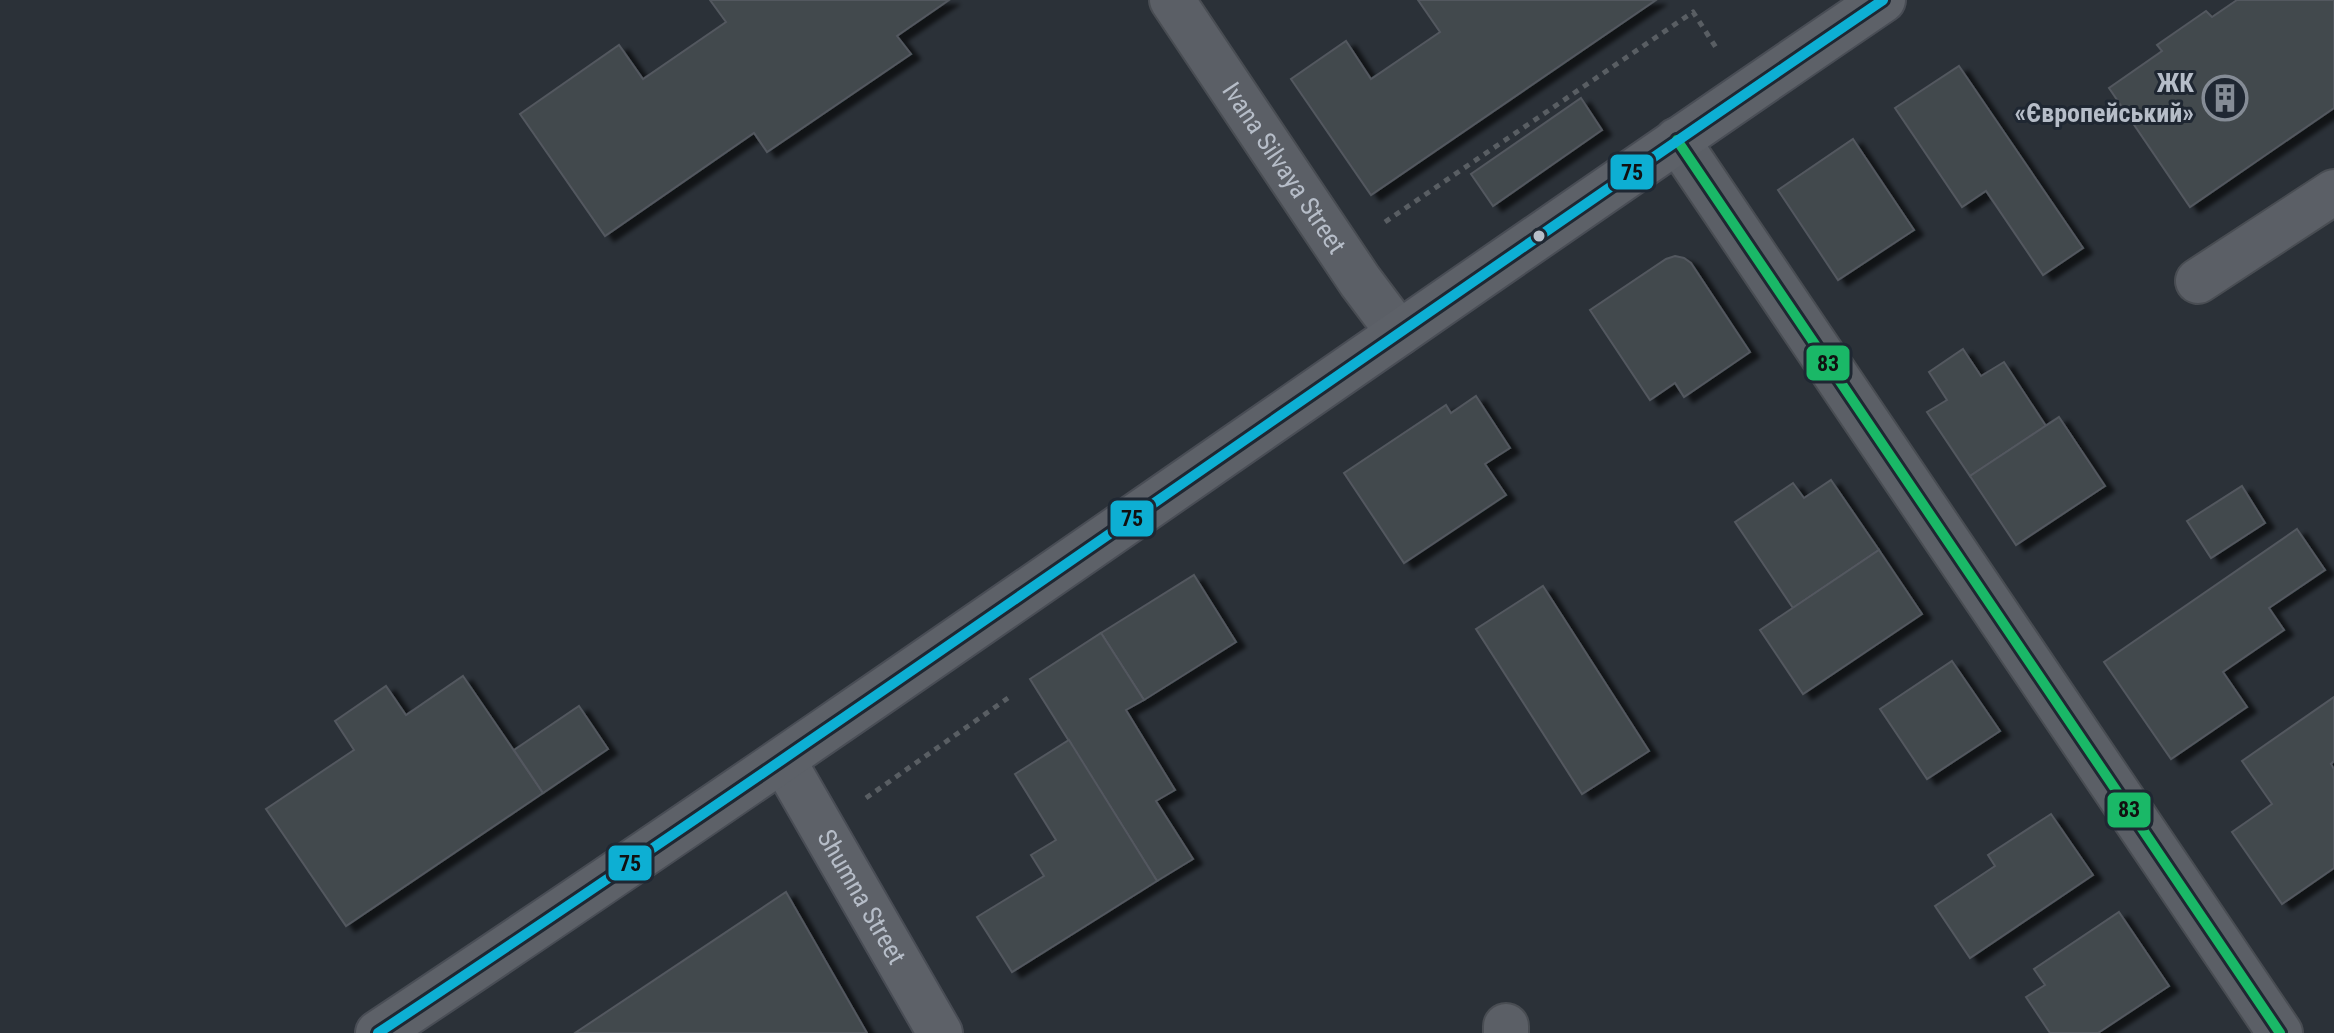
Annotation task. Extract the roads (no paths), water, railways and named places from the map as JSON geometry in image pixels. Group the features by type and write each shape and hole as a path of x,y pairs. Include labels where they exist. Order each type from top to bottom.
{"main road":[{"path":"378,1033 783,760 1883,0"},
{"name":"Shumna Street","path":"783,760 940,1033"}],"street":[{"name":"Ivana Silvaya Street","path":"1172,0 1360,281 1399,333"},
{"path":"1677,140 2280,1033"},
{"path":"2198,281 2334,192"}],"place":[{"name":"ЖК «Європейський»","path":"2225,98"}]}
